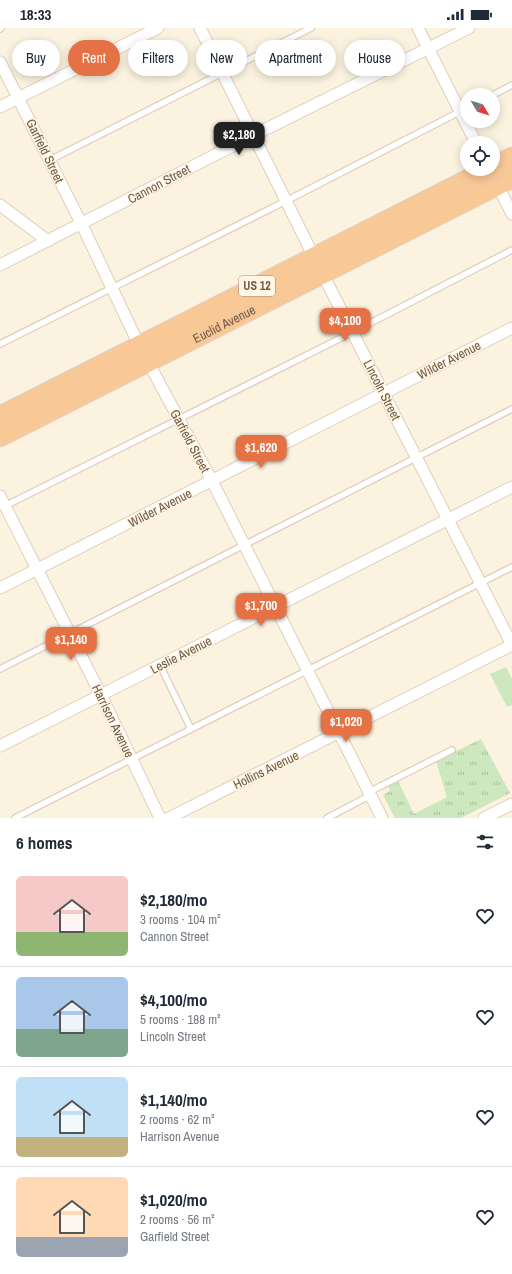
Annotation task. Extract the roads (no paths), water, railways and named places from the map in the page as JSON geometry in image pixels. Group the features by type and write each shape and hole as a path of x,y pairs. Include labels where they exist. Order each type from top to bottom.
{"highway":[{"path":"500,163 512,157"},
{"name":"Euclid Avenue","path":"0,416 314,257 495,176"},
{"name":"Euclid Avenue","path":"0,438 323,274 495,176"}],"street":[{"path":"0,107 158,28"},
{"name":"Lincoln Street","path":"200,28 206,40"},
{"path":"418,28 428,49 460,103"},
{"name":"Cannon Street","path":"0,265 82,225 254,135 469,28"},
{"name":"Garfield Street","path":"0,62 19,97 82,225 147,363 212,481 382,818"},
{"name":"Lincoln Street","path":"224,76 314,257 512,645"},
{"path":"497,176 512,214"},
{"path":"0,205 48,241"},
{"name":"Wilder Avenue","path":"0,588 512,328"},
{"name":"Leslie Avenue","path":"0,746 512,487"},
{"name":"Harrison Avenue","path":"2,501 101,695 160,818"},
{"name":"Hollins Avenue","path":"169,818 339,734 512,645"},
{"path":"484,818 512,804"}],"lane":[{"path":"247,60 310,28"},
{"path":"50,160 214,76"},
{"path":"500,91 512,85"},
{"path":"0,344 112,289 460,112"},
{"path":"2,501 178,420 512,250"},
{"path":"0,669 512,409"},
{"path":"16,818 512,567"},
{"path":"160,665 191,729"},
{"path":"327,818 452,750"}]}
